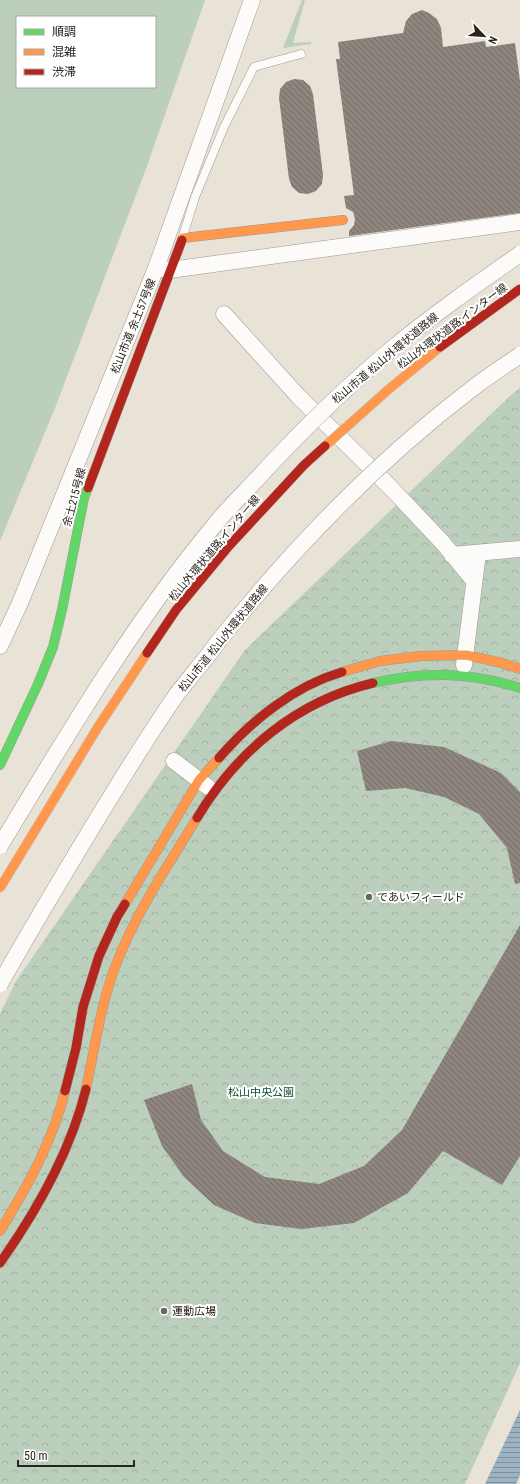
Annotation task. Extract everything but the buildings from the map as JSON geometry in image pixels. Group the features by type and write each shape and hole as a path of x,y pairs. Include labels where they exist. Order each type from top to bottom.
{"main road":[{"path":"176,236 343,220"},
{"name":"余土215号線","path":"0,765 38,684 53,647 62,610 84,498 163,269"},
{"name":"松山外環状道路;インター線","path":"0,888 102,721 176,610 229,546 304,464 389,389 442,345 520,289"},
{"path":"0,1231 27,1186 43,1153 62,1104 76,1048 83,1007 99,956 117,917 199,780 234,740 260,716 312,684 338,673 380,661 421,656 466,655 502,663 520,669"},
{"path":"0,1263 18,1238 40,1201 60,1160 80,1110 94,1052 101,1011 117,962 133,925 214,791 247,753 271,731 296,714 319,702 344,692 383,680 422,675 463,675 496,680 520,688"}],"street":[{"name":"松山市道 余土57号線","path":"0,646 20,603 176,236 252,0"},
{"path":"163,269 520,222"},
{"name":"松山市道 松山外環状道路線","path":"0,846 80,714 118,655 175,574 214,525 290,442 394,347 520,254"},
{"path":"224,314 298,396 391,488 474,581"},
{"name":"松山市道 松山外環状道路線","path":"0,984 53,891 137,754 178,693 272,577 314,531 367,479 467,392 520,355"},
{"path":"452,555 520,549"},
{"path":"463,675 478,553"},
{"path":"174,761 214,791"}],"lane":[{"path":"176,236 195,197 224,127 254,67 301,54"}],"green space":[{"path":"0,0 205,0 147,166 55,408 0,541"},
{"path":"302,0 305,0 293,43 311,42 311,44 283,48"},
{"name":"松山中央公園","path":"520,388 520,1363 465,1484 0,1484 0,1014 16,981 245,650"}],"water":[{"path":"520,1410 520,1475 516,1484 485,1484"}],"traffic: fast":[{"path":"0,765 38,684 53,647 62,610 84,498 88,488"},
{"path":"373,683 410,676 447,675 483,679 520,688"}],"traffic: slow":[{"path":"182,240 183,238 343,220"},
{"path":"325,446 389,389 440,347"},
{"path":"0,888 98,727 147,653"},
{"path":"342,672 380,661 421,656 466,655 502,663 520,669"},
{"path":"125,904 199,780 219,758"},
{"path":"86,1089 103,1009 111,977 117,962 134,924 197,818"},
{"path":"0,1231 20,1198 46,1146 54,1128 65,1091"}],"traffic: jam":[{"path":"88,488 182,240"},
{"path":"440,347 520,289"},
{"path":"147,653 176,610 229,546 304,465 325,446"},
{"path":"219,758 245,731 274,706 307,686 342,672"},
{"path":"197,818 231,771 250,751 272,732 294,716 319,702 345,691 373,683"},
{"path":"65,1091 76,1048 83,1007 99,956 117,917 125,904"},
{"path":"0,1263 27,1223 51,1180 71,1135 86,1089"}],"place":[{"name":"であいフィールド","path":"369,897"},
{"name":"運動広場","path":"164,1311"}]}
